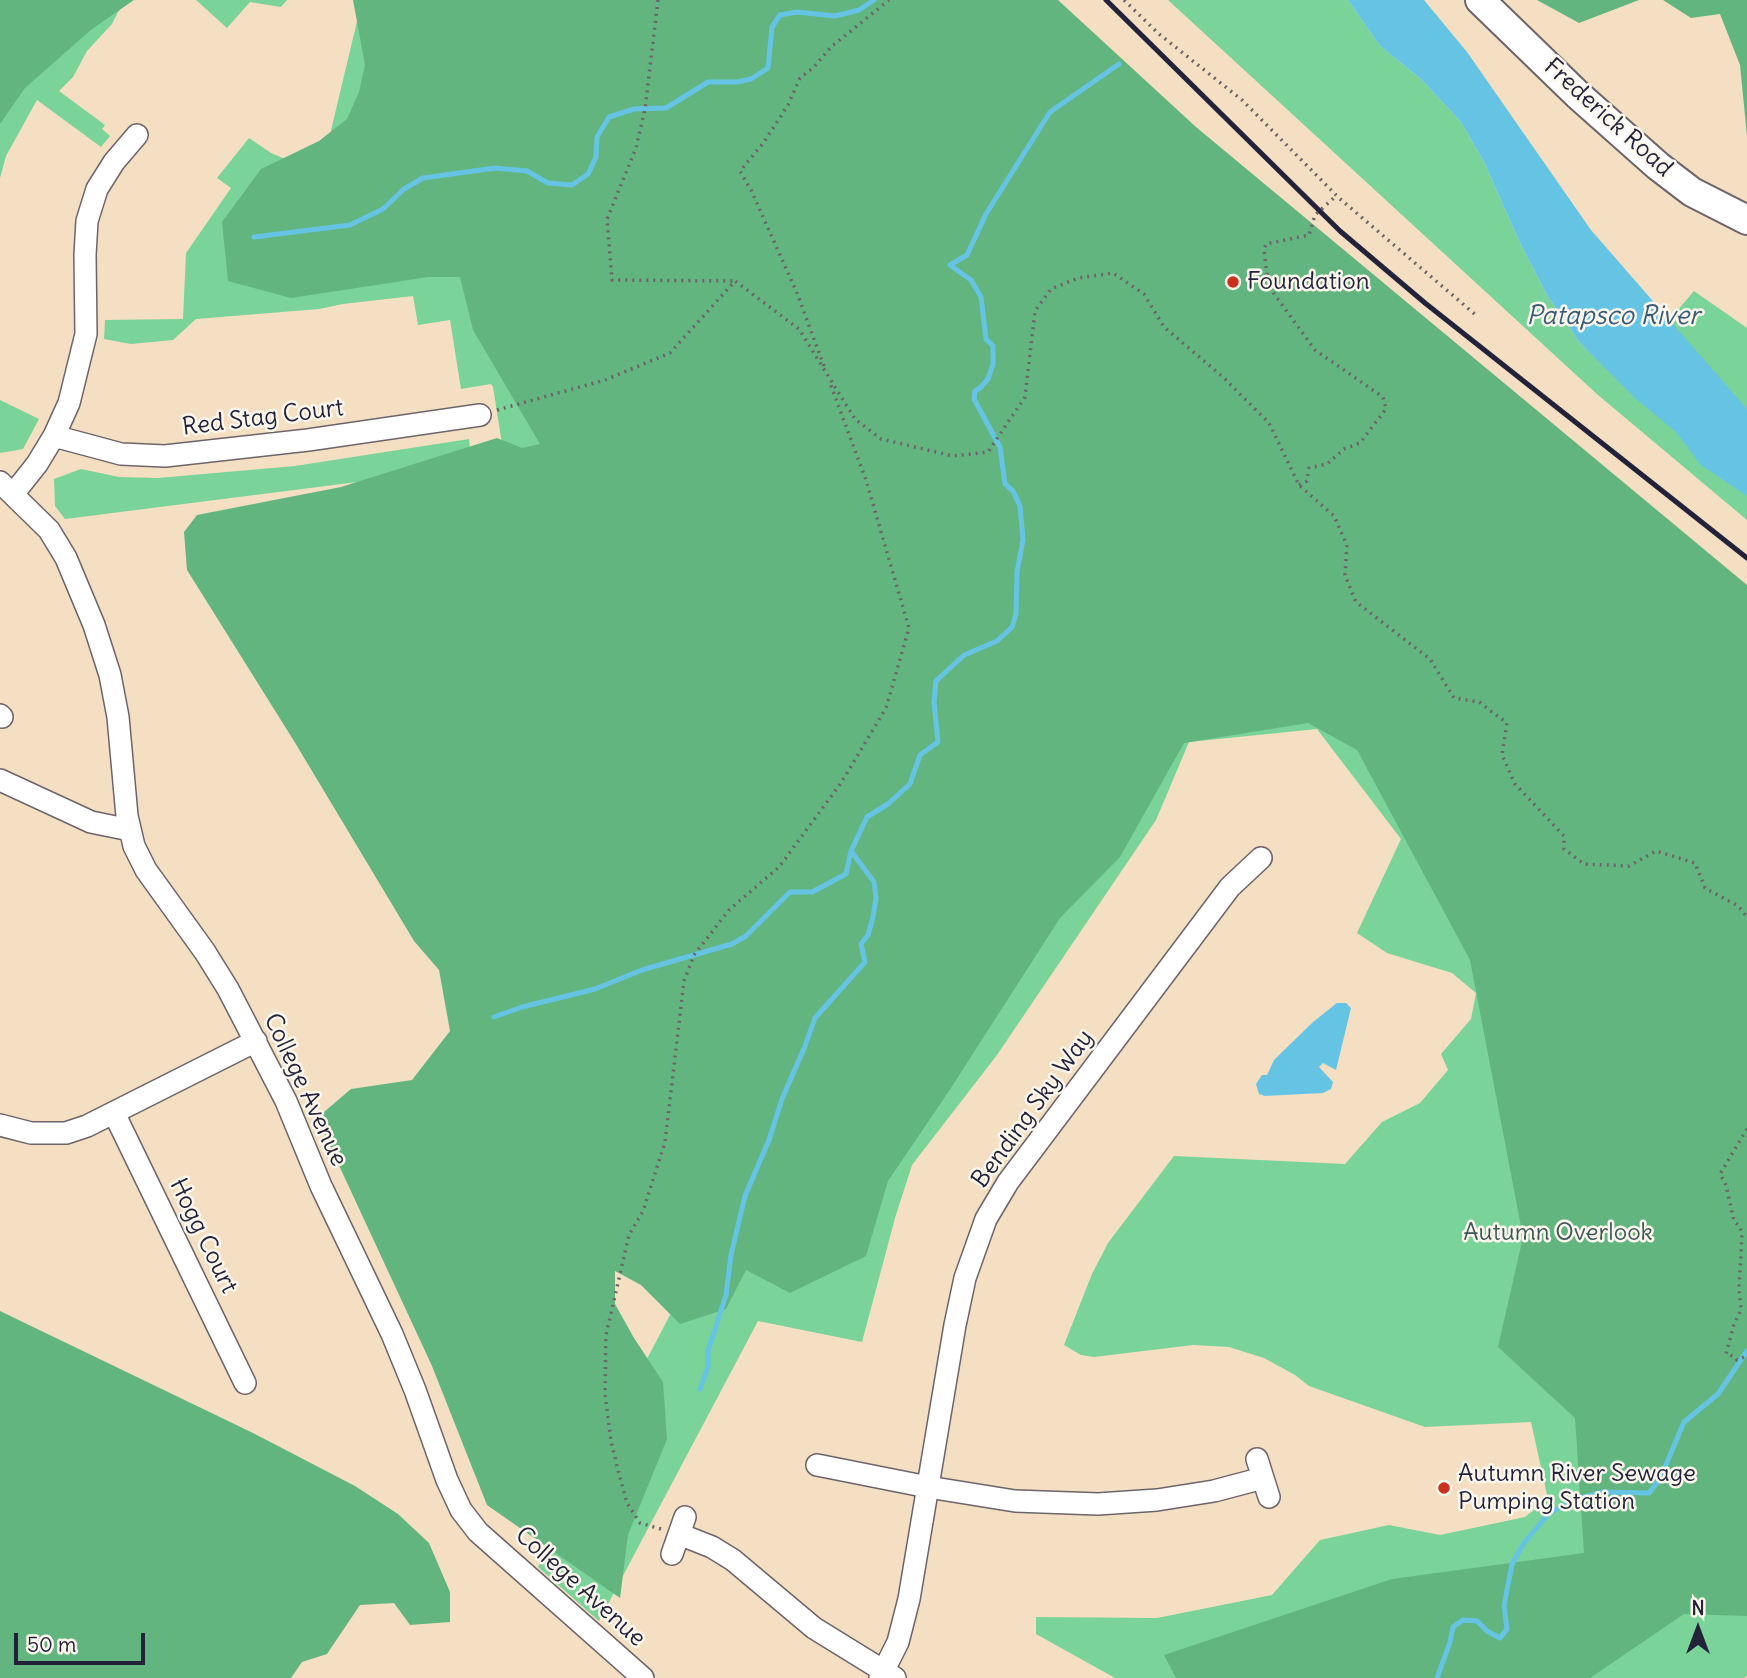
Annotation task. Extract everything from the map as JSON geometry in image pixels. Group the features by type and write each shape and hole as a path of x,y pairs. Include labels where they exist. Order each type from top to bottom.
{"main road":[{"name":"Frederick Road","path":"1480,0 1578,95 1658,166 1692,192 1747,220"}],"street":[{"path":"7,487 37,464 69,403 86,334 85,255 88,221 97,189 114,162 137,135"},
{"name":"Red Stag Court","path":"54,436 121,454 165,456 308,440 480,415"},
{"name":"College Avenue","path":"7,487 49,530 66,558 94,625 110,675 118,717 134,846 146,870 205,952 256,1041 392,1334 461,1510 478,1532 643,1678"},
{"path":"0,780 91,822 130,830"},
{"name":"Bending Sky Way","path":"887,1676 909,1599 965,1278 986,1219 1008,1182 1230,887 1261,858"},
{"path":"0,1125 31,1133 66,1133 256,1041"},
{"name":"Hogg Court","path":"114,1112 235,1375"},
{"path":"817,1465 1016,1501 1098,1504 1214,1492 1263,1478"},
{"path":"679,1535 712,1547 733,1560 814,1628 887,1676"}],"path":[{"path":"658,0 645,109 636,148 607,219 612,280 735,281 799,329 855,419 881,439 953,456 988,452 1026,397 1035,312 1051,289 1079,278 1113,273 1144,294 1164,327 1224,378 1269,423 1299,485 1334,516 1347,545 1345,575 1356,602 1430,659 1454,698 1479,702 1507,723 1502,755 1515,784 1564,836 1564,849 1584,864 1629,866 1656,851 1695,863 1705,888 1738,906 1747,917"},
{"path":"679,1535 640,1523 627,1503 611,1441 606,1394 606,1335 629,1235 643,1211 665,1142 684,981 694,955 729,910 779,867 841,783 886,708 909,628 866,480 797,293 751,190 740,172 788,105 800,78 838,40 889,0"},
{"path":"1124,0 1158,34 1242,100 1336,196 1477,316"},
{"path":"1299,485 1307,481 1309,468 1327,464 1344,449 1360,443 1385,409 1383,397 1315,350 1272,291 1267,275 1264,250 1266,244 1309,235 1315,215 1336,196"},
{"path":"480,415 605,380 670,353 735,281"},
{"path":"1747,1129 1720,1174 1726,1185 1734,1221 1740,1227 1742,1235 1739,1288 1741,1310 1734,1324 1726,1354 1737,1360 1747,1356"}],"green space":[{"path":"0,0 134,0 92,29 25,88 0,124"},
{"path":"128,0 112,24 87,51 73,77 59,91 105,125 102,129 110,136 101,147 37,100 6,156 0,178 0,85"},
{"path":"196,0 287,0 281,7 250,2 227,28"},
{"name":"Autumn Overlook","path":"353,0 1058,0 1196,127 1747,585 1747,1616 1684,1614 1590,1678 1176,1678 1164,1655 1392,1579 1584,1553 1575,1418 1498,1347 1523,1237 1470,960 1357,750 1308,723 1184,743 1120,857 1060,918 888,1181 866,1256 790,1293 746,1270 726,1309 680,1324 641,1285 615,1271 615,1304 663,1382 667,1439 628,1535 620,1598 487,1505 432,1366 317,1118 351,1089 412,1080 450,1031 439,970 414,941 187,570 184,532 197,515 341,487 497,438 522,448 540,444 473,330 460,277 428,277 291,298 228,281 222,222 261,169 319,141 347,119 359,92 365,65"},
{"path":"1168,0 1348,0 1380,46 1421,79 1461,122 1484,162 1520,243 1547,295 1580,343 1618,380 1694,291 1747,328 1747,520 1598,395"},
{"path":"1537,0 1639,0 1579,23"},
{"path":"1663,0 1747,0 1747,136 1740,65 1720,14 1691,18"},
{"name":"Autumn Overlook","path":"359,13 1144,94 1747,592 1747,1676 1115,1678 1036,1634 1036,1617 1157,1618 1272,1595 1320,1540 1389,1525 1440,1535 1525,1517 1548,1499 1531,1422 1425,1427 1309,1386 1264,1358 1229,1347 1193,1345 1094,1357 1081,1355 1064,1345 1092,1274 1108,1243 1174,1156 1345,1164 1382,1122 1420,1103 1448,1070 1441,1054 1471,1019 1476,993 1452,973 1387,953 1357,933 1401,839 1317,729 1189,742 1156,820 997,1055 912,1165 862,1342 758,1321 599,1621 538,1567 792,1082 563,456 65,519 55,506 54,479 81,469 119,477 158,478 295,466 469,439 470,448 502,444 493,387 491,384 461,389 450,320 418,325 413,296 319,309 196,319 173,340 131,344 104,339 105,320 183,319 186,253 231,188 217,178 249,138 271,153 295,163 328,143"},
{"path":"0,400 39,419 23,449 0,453"},
{"path":"0,1311 253,1433 355,1486 398,1514 429,1543 450,1592 450,1622 410,1625 394,1603 360,1605 327,1654 302,1662 291,1678 0,1678"}],"water":[{"name":"Patapsco River","path":"1348,0 1424,0 1467,52 1591,230 1747,409 1747,496 1701,465 1676,432 1635,398 1580,343 1547,295 1520,243 1484,162 1461,122 1421,79 1380,46"},
{"path":"1337,1003 1346,1003 1351,1008 1336,1070 1323,1063 1319,1067 1333,1082 1331,1089 1323,1093 1259,1094 1256,1084 1262,1075 1267,1075 1274,1060"}],"waterway":[{"path":"254,237 350,225 383,209 404,189 423,178 495,168 527,171 548,183 572,185 588,174 596,157 597,137 609,117 634,109 666,108 708,82 751,79 768,68 772,27 780,15 797,12 835,16 859,10 874,0"},
{"path":"494,1017 522,1007 595,989 642,970 732,944 746,936 790,892 812,892 846,874 851,851 867,817 888,804 910,784 920,755 938,742 934,702 936,681 964,655 997,641 1012,627 1016,614 1017,572 1023,540 1020,506 1013,491 1005,484 1000,447 974,399 975,391 988,379 993,364 993,346 986,339 981,297 971,280 950,265 967,255 986,214 1050,112 1119,64"},
{"path":"700,1389 708,1367 708,1351 726,1295 731,1255 745,1196 769,1140 782,1099 815,1018 865,962 861,944 868,935 873,917 876,898 874,882 851,851"},
{"path":"1437,1678 1453,1627 1463,1620 1477,1621 1500,1638 1507,1629 1504,1606 1512,1564 1524,1543 1549,1513 1577,1499 1603,1492 1649,1493 1660,1479 1684,1422 1718,1394 1747,1351"}],"railway":[{"path":"1106,0 1340,231 1425,303 1747,558"}],"place":[{"name":"Foundation","path":"1233,282"},
{"name":"Autumn River Sewage Pumping Station","path":"1444,1488"}]}
